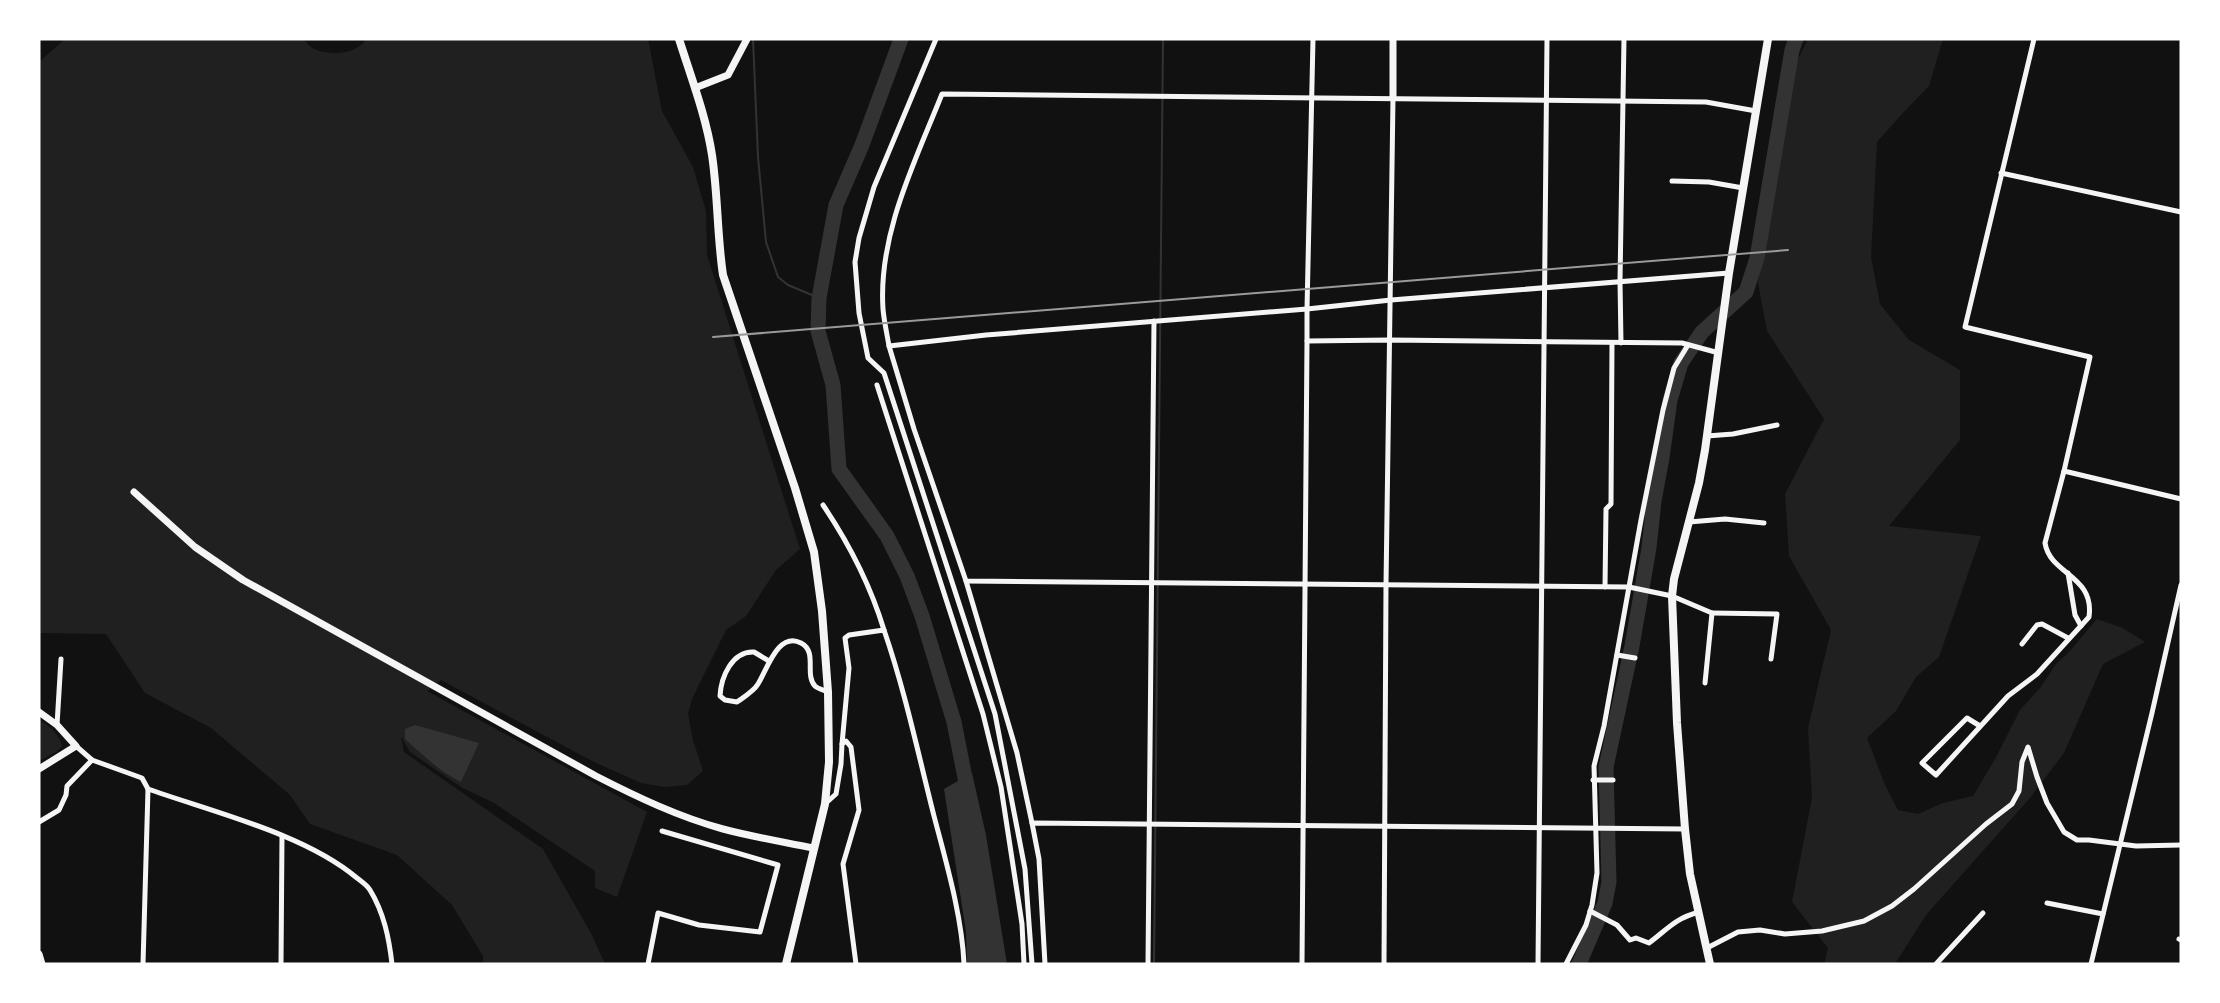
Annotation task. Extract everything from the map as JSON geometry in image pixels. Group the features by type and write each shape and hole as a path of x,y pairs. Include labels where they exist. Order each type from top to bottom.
{"main road":[{"path":"679,39 712,152 723,276 795,488 814,552 821,602 828,692 829,762 825,804 786,964"},
{"path":"1710,964 1690,874 1685,829 1677,723 1672,596 1674,579 1699,483 1743,188 1768,39"}],"street":[{"path":"695,88 728,75 747,39"},
{"path":"936,39 873,187 855,262 859,313 868,358 884,373 995,714 1025,869 1032,964"},
{"path":"1302,964 1307,309 1313,39"},
{"path":"1384,964 1393,39"},
{"path":"1538,964 1547,39"},
{"path":"1621,343 1624,39"},
{"path":"1980,726 1967,718 1922,763 1936,775 2008,696 2037,674 2089,617 2090,608 2088,596 2046,554 2045,543 2090,357 1965,327 2034,39"},
{"path":"1045,964 1039,859 1017,753 966,581 914,429 889,346 883,310 888,248 907,181 942,94 1706,102 1756,111"},
{"path":"2001,173 2181,212"},
{"path":"1672,181 1709,182 1743,188"},
{"path":"889,346 986,335 1730,273"},
{"path":"1148,964 1154,321"},
{"path":"1307,341 1682,343 1719,353"},
{"path":"1605,587 1606,509 1611,504 1612,343"},
{"path":"1566,964 1586,925 1590,911 1597,873 1598,828 1593,780 1594,766 1604,726 1665,402 1674,368 1688,345"},
{"path":"877,385 983,714 999,776 1022,924 1024,964"},
{"path":"1707,436 1733,434 1778,425"},
{"path":"2064,471 2181,499"},
{"path":"134,492 195,547 243,580 615,786 680,814 724,829 813,848"},
{"path":"823,505 856,558 874,598 884,630 916,739 945,852 959,921 964,964"},
{"path":"1689,522 1725,519 1764,523"},
{"path":"2067,573 2070,597 2080,626"},
{"path":"966,581 1629,587 1672,596 1713,613 1777,614 1771,659"},
{"path":"2091,964 2181,585"},
{"path":"1705,683 1713,613"},
{"path":"2022,644 2037,626 2042,624 2068,638"},
{"path":"825,804 836,794 842,764 849,668 845,638 849,635 884,630"},
{"path":"769,661 754,652 741,654 733,661 727,672 721,686 720,696 725,700 737,702 746,695 758,685 769,661 781,646 789,641 799,642 807,648 811,658 813,683 816,687 828,692"},
{"path":"1617,655 1635,658"},
{"path":"57,725 61,659"},
{"path":"39,712 57,725 92,760 142,778 148,789 143,964"},
{"path":"842,744 846,741 852,747 860,810 843,864 856,964"},
{"path":"39,769 76,746"},
{"path":"1707,948 1738,932 1760,930 1785,934 1822,931 1864,921 1892,906 2012,804 2019,791 2022,762 2028,747 2048,803 2064,831 2077,840 2119,845 2181,845"},
{"path":"39,822 59,810 66,795 67,786 92,760"},
{"path":"1593,780 1612,780"},
{"path":"148,789 282,836 329,858 369,888 381,911 392,964"},
{"path":"1032,824 1150,823 1685,829"},
{"path":"648,964 658,913 699,925 760,932 778,865 662,831"},
{"path":"281,964 282,836"},
{"path":"2047,903 2103,914"},
{"path":"1590,911 1617,924 1630,940 1636,938 1649,943 1669,924 1684,916 1699,912"},
{"path":"1936,964 1983,913"},
{"path":"39,954 42,964"}],"shaded area":[{"path":"65,39 303,39 314,49 328,53 343,53 356,48 366,39 648,39 662,111 693,167 706,211 707,255 800,549 776,570 746,616 726,630 692,699 688,714 703,771 687,785 664,787 641,783 594,762 441,680 427,691 647,812 617,897 595,888 595,871 494,803 461,787 410,752 401,736 404,752 543,849 592,935 605,964 483,964 483,956 452,905 397,855 310,824 290,795 211,728 145,693 106,634 39,633 39,62"},
{"path":"1808,39 1943,39 1929,86 1877,142 1871,257 1880,304 1909,340 1960,370 1960,440 1889,526 1981,536 1939,657 1916,677 1896,711 1867,738 1885,785 1898,810 1918,814 1943,803 1973,796 2020,710 2040,688 2056,664 2097,619 2123,628 2145,642 2103,664 2064,753 2030,798 1926,915 1895,964 1824,964 1828,948 1792,902 1812,798 1808,728 1831,630 1789,556 1785,494 1824,419 1767,331 1758,283 1764,188 1775,105"},
{"path":"39,720 54,731 62,746 39,761"},
{"path":"415,725 479,743 461,782 439,768 405,739 405,729"},
{"path":"972,773 986,835 1007,964 967,964 966,932 944,789"}],"waterway":[{"path":"753,39 758,157 766,242 778,277 788,285 819,298"},
{"path":"901,39 862,145 836,205 819,298 818,331 833,385 839,469 887,536 907,576 922,616 954,722 969,798"},
{"path":"1154,964 1163,39"},
{"path":"1579,964 1605,903 1609,882 1606,767 1632,646 1649,548 1670,400 1681,363 1702,332 1746,292 1757,258 1792,50 1796,39"}],"railway":[{"path":"713,337 1788,250"}]}
